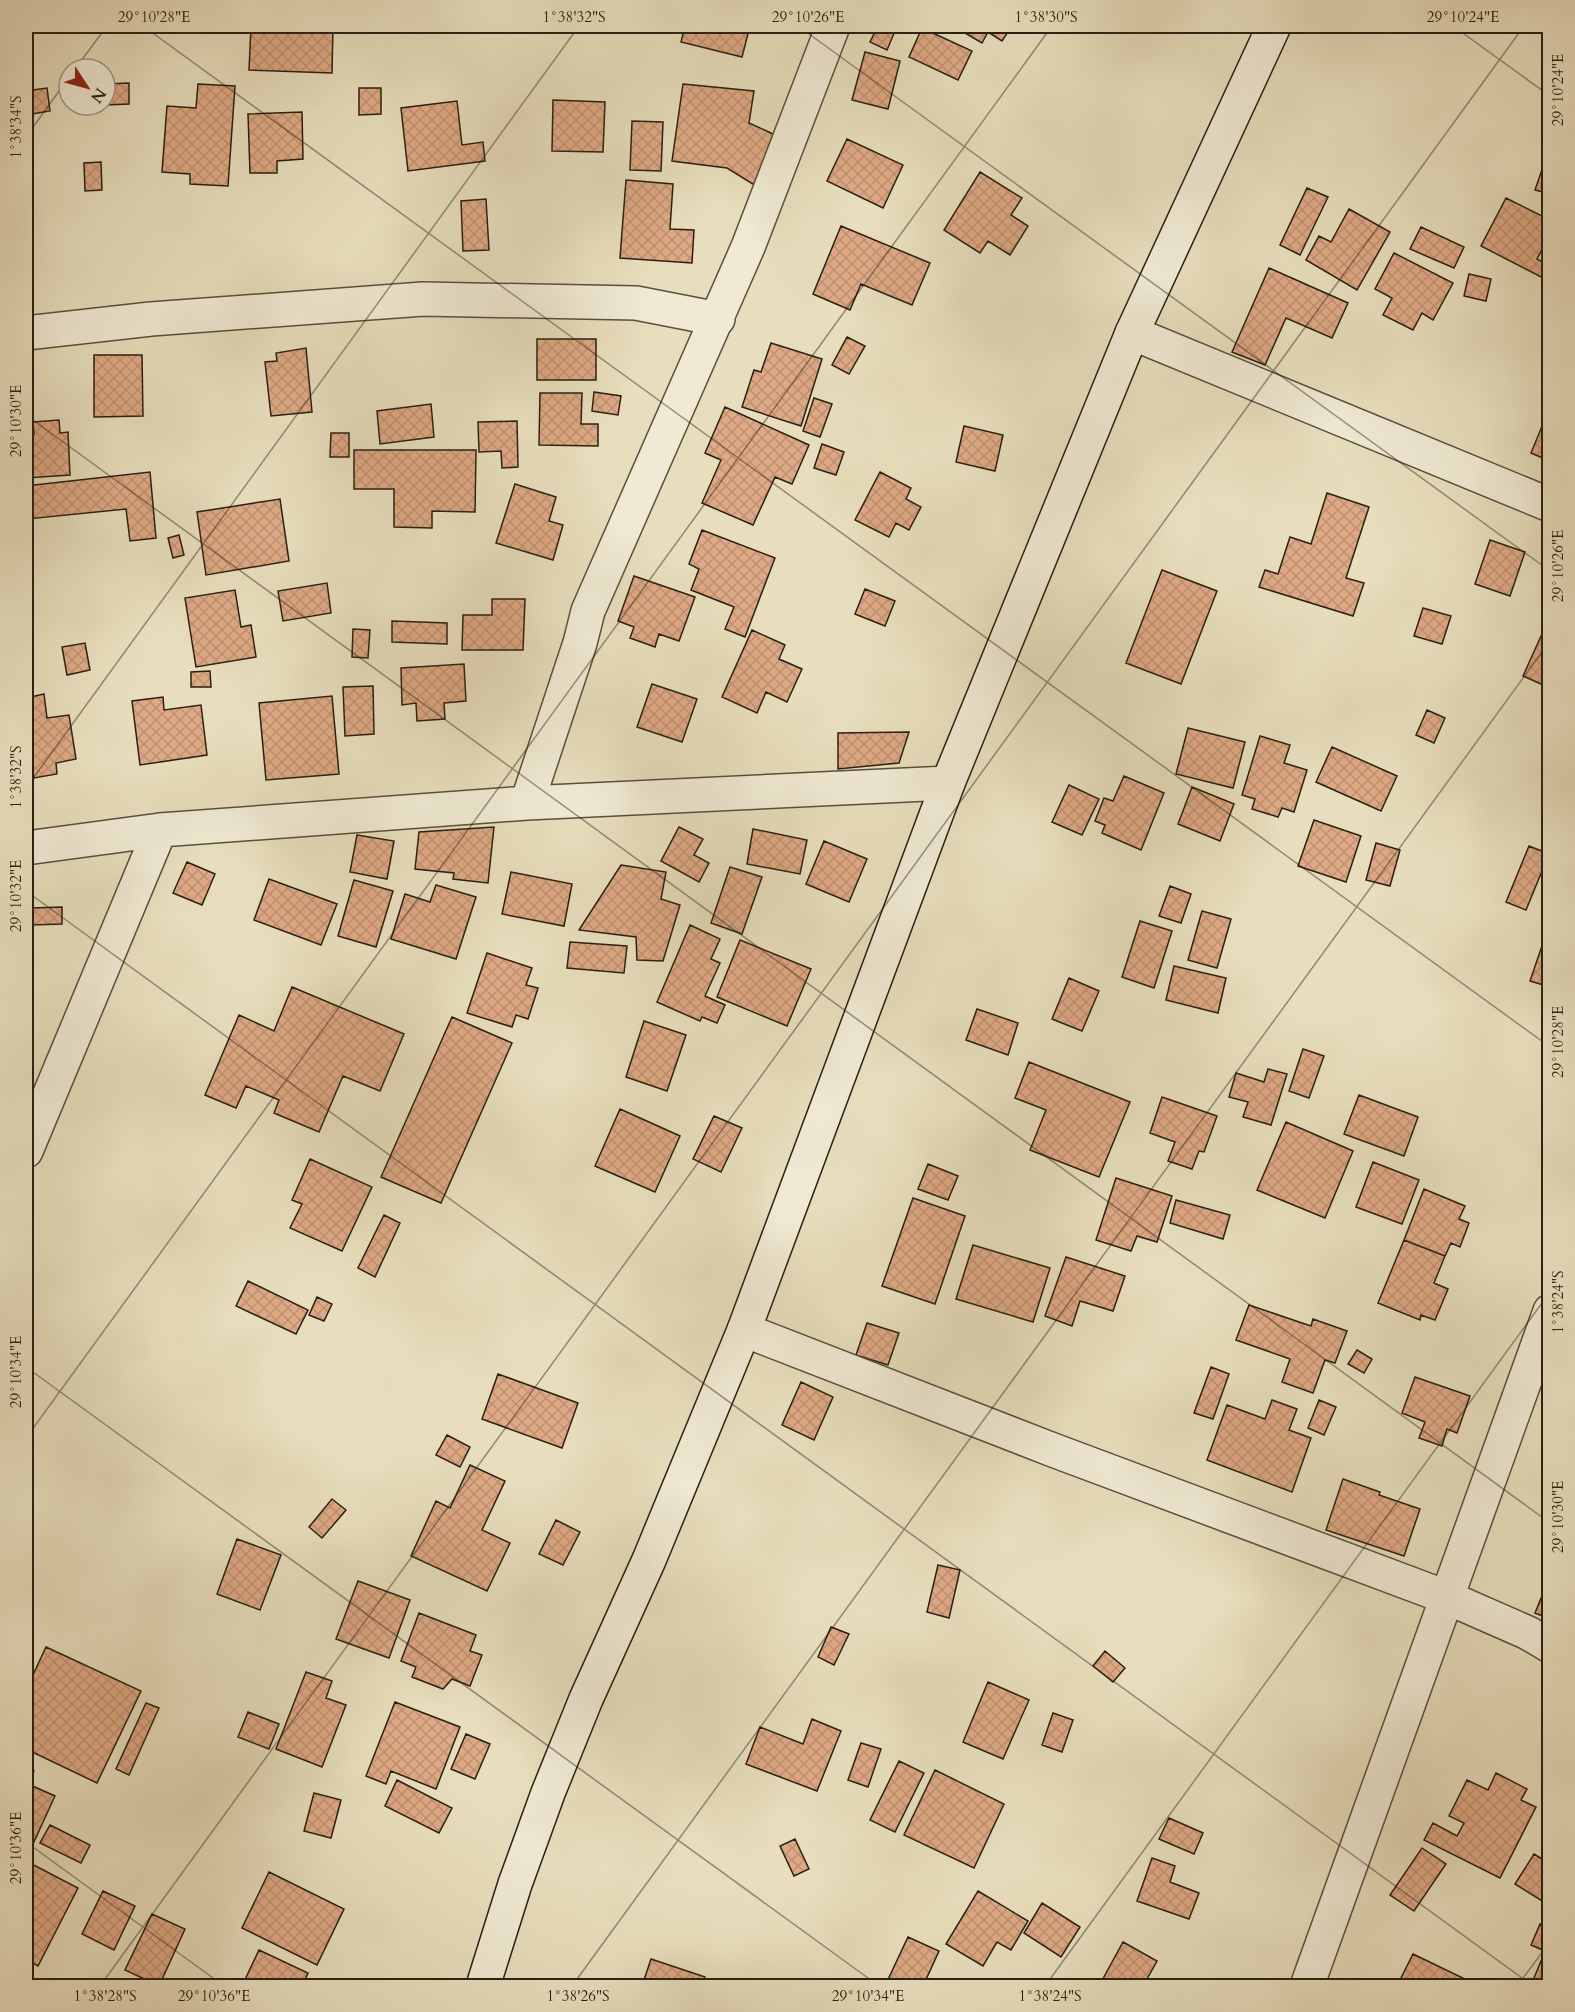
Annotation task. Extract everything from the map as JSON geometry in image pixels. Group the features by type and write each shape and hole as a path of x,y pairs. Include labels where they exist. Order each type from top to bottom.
{"street":[{"path":"527,803 580,643 588,611 718,319 833,26"},
{"path":"483,1986 515,1884 548,1793 586,1699 649,1560 744,1330 948,783 1132,333 1274,26"},
{"path":"26,333 152,319 423,299 636,303 718,319"},
{"path":"1132,333 1550,505"},
{"path":"26,848 160,830 527,803 948,783"},
{"path":"26,1151 160,830"},
{"path":"1307,1986 1550,1311"},
{"path":"744,1330 1053,1450 1446,1597 1528,1633 1550,1646"}],"building":[{"path":"251,26 333,26 332,73 249,70"},
{"path":"685,26 750,26 742,57 681,42"},
{"path":"878,26 895,31 887,50 870,42"},
{"path":"970,26 1012,26 1002,41 988,32 982,43 965,33"},
{"path":"1504,26 1529,26 1528,32"},
{"path":"922,28 972,51 958,80 909,57"},
{"path":"865,52 900,61 888,109 852,100"},
{"path":"129,83 129,104 117,104 117,84"},
{"path":"198,84 235,86 228,186 190,184 190,174 162,172 167,106 196,108"},
{"path":"683,84 754,91 749,123 780,137 756,186 727,168 672,161"},
{"path":"47,88 50,111 26,115 26,91"},
{"path":"359,88 381,88 381,114 359,115"},
{"path":"553,100 605,102 603,152 552,151"},
{"path":"457,101 462,145 483,142 485,161 408,171 401,108"},
{"path":"302,112 303,159 277,161 277,173 250,173 248,114"},
{"path":"632,121 663,122 661,171 630,170"},
{"path":"26,124 29,154 26,154"},
{"path":"847,139 903,165 883,208 827,181"},
{"path":"1545,161 1550,162 1550,194 1535,190"},
{"path":"101,162 102,190 85,191 84,163"},
{"path":"980,172 1022,198 1011,215 1028,226 1010,255 988,241 980,253 944,230"},
{"path":"626,180 673,184 670,229 694,230 692,263 620,258"},
{"path":"1307,188 1328,197 1300,255 1280,245"},
{"path":"1506,198 1550,220 1550,234 1537,259 1550,266 1550,275 1547,280 1481,246"},
{"path":"486,199 489,250 463,251 461,201"},
{"path":"1349,209 1390,232 1357,290 1306,260 1319,236 1331,242"},
{"path":"841,226 930,263 912,305 861,284 850,310 813,294"},
{"path":"1421,227 1464,247 1454,268 1410,249"},
{"path":"1394,253 1453,283 1433,320 1422,313 1413,330 1383,315 1392,298 1375,289"},
{"path":"1269,268 1348,303 1332,338 1286,318 1265,365 1232,352"},
{"path":"1469,274 1491,279 1486,301 1464,296"},
{"path":"847,337 865,346 849,374 832,365"},
{"path":"537,339 596,339 596,380 537,380"},
{"path":"771,343 822,359 801,426 742,407 754,370 761,372"},
{"path":"306,348 312,412 271,416 265,362 277,361 276,353"},
{"path":"94,355 142,355 143,416 94,417"},
{"path":"594,392 621,396 618,415 592,411"},
{"path":"540,393 582,393 581,424 598,424 598,446 539,445"},
{"path":"814,398 832,404 820,437 803,431"},
{"path":"431,404 434,437 380,444 377,411"},
{"path":"725,407 809,445 792,484 775,477 753,525 702,503 721,460 705,453"},
{"path":"1545,419 1550,420 1550,461 1531,453"},
{"path":"59,420 60,433 68,432 70,475 26,478 26,435 34,434 33,422"},
{"path":"517,421 518,467 502,468 501,451 479,452 478,422"},
{"path":"964,426 1003,435 995,471 956,462"},
{"path":"331,433 349,433 349,457 330,457"},
{"path":"822,444 844,452 836,475 814,468"},
{"path":"354,450 476,450 475,512 432,511 432,528 394,527 394,489 354,489"},
{"path":"150,472 156,538 130,541 126,509 27,519 26,486"},
{"path":"880,472 911,488 906,499 921,507 909,530 896,523 889,537 855,520"},
{"path":"515,484 556,497 549,521 563,525 553,560 496,543"},
{"path":"1327,493 1369,507 1346,578 1364,583 1353,616 1259,587 1265,570 1278,574 1290,537 1311,544"},
{"path":"280,499 289,561 206,575 197,512"},
{"path":"702,530 775,558 745,637 725,629 734,607 691,590 699,569 689,564"},
{"path":"179,535 184,555 173,558 168,538"},
{"path":"1490,540 1525,552 1510,596 1475,584"},
{"path":"1162,570 1217,591 1181,684 1126,663"},
{"path":"634,576 695,597 679,641 659,634 655,647 630,638 634,627 618,621"},
{"path":"327,583 331,613 283,621 278,591"},
{"path":"865,589 895,601 885,626 855,614"},
{"path":"235,590 241,627 251,625 256,657 196,667 185,598"},
{"path":"492,599 525,599 523,650 462,650 463,615 492,615"},
{"path":"1423,608 1451,616 1442,644 1414,636"},
{"path":"392,621 447,623 447,644 392,642"},
{"path":"1547,623 1550,624 1550,688 1523,676"},
{"path":"353,629 370,630 368,658 352,657"},
{"path":"752,630 785,645 779,659 802,669 787,702 766,692 757,713 722,697"},
{"path":"85,643 90,670 67,675 62,647"},
{"path":"464,664 466,701 444,703 445,719 417,721 416,703 402,705 401,668"},
{"path":"210,671 211,687 191,687 191,672"},
{"path":"652,684 697,699 682,742 637,727"},
{"path":"373,686 374,734 345,736 343,687"},
{"path":"44,694 47,718 69,715 76,759 56,763 57,774 34,778 32,766 26,767 26,698"},
{"path":"332,696 339,774 266,780 259,703"},
{"path":"163,697 164,710 201,705 207,755 140,765 132,701"},
{"path":"1427,710 1445,718 1434,743 1416,735"},
{"path":"1188,728 1245,742 1233,788 1176,774"},
{"path":"909,732 899,763 838,769 838,733"},
{"path":"1260,736 1290,745 1284,763 1307,770 1294,812 1282,808 1278,817 1252,809 1255,799 1242,795"},
{"path":"1332,747 1397,776 1381,811 1316,782"},
{"path":"1124,776 1164,793 1141,850 1102,833 1105,825 1095,821 1104,798 1113,801"},
{"path":"1069,785 1099,799 1082,835 1052,822"},
{"path":"1192,787 1234,804 1220,841 1178,824"},
{"path":"1314,820 1361,836 1346,882 1298,866"},
{"path":"494,827 488,883 453,879 454,873 415,869 419,832"},
{"path":"679,827 703,839 694,855 709,863 699,882 661,861"},
{"path":"753,829 807,840 800,874 747,864"},
{"path":"357,835 394,841 387,879 350,872"},
{"path":"824,841 867,859 849,902 806,884"},
{"path":"1376,843 1400,850 1390,886 1366,880"},
{"path":"1529,846 1549,854 1526,910 1506,902"},
{"path":"187,862 215,874 202,905 173,893"},
{"path":"621,865 666,872 661,899 680,905 663,961 637,960 636,937 579,930"},
{"path":"730,867 762,877 742,934 711,923"},
{"path":"511,872 572,884 564,926 502,914"},
{"path":"269,879 337,904 321,945 254,920"},
{"path":"354,880 393,891 376,947 338,936"},
{"path":"436,885 476,897 456,959 391,939 405,894 430,902"},
{"path":"1170,886 1191,894 1181,923 1159,916"},
{"path":"62,907 62,924 31,925 31,908"},
{"path":"1202,911 1231,919 1217,968 1188,960"},
{"path":"1140,921 1172,931 1154,988 1122,977"},
{"path":"690,925 720,939 711,959 720,963 705,996 725,1005 717,1023 702,1017 700,1021 657,1002"},
{"path":"740,940 811,969 787,1026 717,997"},
{"path":"570,942 627,946 624,973 567,968"},
{"path":"1543,943 1550,945 1550,987 1530,981"},
{"path":"487,953 532,968 526,985 538,988 528,1019 516,1015 512,1027 467,1013"},
{"path":"1174,966 1226,978 1218,1013 1166,1000"},
{"path":"1069,978 1099,991 1082,1031 1052,1019"},
{"path":"292,987 404,1034 380,1091 343,1076 319,1132 274,1113 279,1100 246,1086 236,1108 205,1095 239,1015 274,1031"},
{"path":"977,1009 1018,1023 1008,1055 966,1040"},
{"path":"452,1017 512,1043 441,1203 381,1177"},
{"path":"644,1021 686,1035 667,1091 626,1077"},
{"path":"26,1033 32,1077 26,1077"},
{"path":"1303,1049 1324,1056 1309,1098 1289,1091"},
{"path":"1029,1062 1130,1102 1099,1177 1030,1150 1046,1110 1015,1098"},
{"path":"1268,1069 1287,1074 1271,1125 1243,1117 1248,1102 1229,1097 1236,1073 1264,1082"},
{"path":"1359,1095 1418,1117 1404,1156 1344,1134"},
{"path":"1162,1097 1217,1116 1204,1152 1199,1151 1192,1169 1168,1161 1175,1142 1150,1133"},
{"path":"620,1109 680,1136 655,1192 595,1166"},
{"path":"714,1116 742,1128 721,1172 693,1159"},
{"path":"1286,1122 1353,1151 1325,1218 1257,1190"},
{"path":"310,1159 372,1187 342,1251 290,1228 302,1204 292,1200"},
{"path":"1373,1162 1419,1180 1402,1224 1356,1207"},
{"path":"928,1164 958,1176 948,1200 918,1189"},
{"path":"1116,1178 1172,1196 1157,1242 1137,1236 1131,1251 1096,1240"},
{"path":"1424,1189 1465,1206 1459,1219 1469,1223 1460,1247 1451,1243 1445,1256 1404,1240"},
{"path":"913,1198 965,1216 935,1304 882,1286"},
{"path":"1176,1200 1230,1215 1223,1239 1170,1223"},
{"path":"384,1215 400,1223 375,1277 358,1268"},
{"path":"1404,1240 1445,1256 1434,1283 1448,1289 1435,1320 1421,1315 1420,1320 1378,1303"},
{"path":"973,1245 1050,1268 1033,1322 956,1299"},
{"path":"1066,1257 1125,1276 1113,1311 1080,1301 1072,1326 1045,1316"},
{"path":"248,1281 308,1310 296,1334 236,1306"},
{"path":"317,1297 332,1304 324,1321 309,1315"},
{"path":"1249,1305 1311,1326 1313,1319 1347,1331 1335,1363 1325,1360 1313,1393 1282,1382 1290,1359 1236,1340"},
{"path":"867,1323 899,1333 888,1365 856,1355"},
{"path":"1357,1350 1372,1359 1364,1373 1348,1364"},
{"path":"1211,1367 1229,1374 1213,1419 1194,1413"},
{"path":"498,1374 578,1403 562,1448 482,1419"},
{"path":"1415,1377 1470,1396 1457,1433 1447,1429 1442,1446 1419,1438 1425,1422 1402,1413"},
{"path":"801,1382 833,1397 814,1440 782,1425"},
{"path":"1272,1400 1297,1409 1289,1430 1311,1438 1292,1492 1207,1460 1227,1405 1265,1419"},
{"path":"1319,1400 1336,1407 1324,1435 1308,1428"},
{"path":"447,1435 470,1447 460,1467 436,1455"},
{"path":"470,1465 505,1481 482,1530 510,1543 487,1591 411,1556 436,1501 450,1508"},
{"path":"1343,1479 1380,1492 1379,1495 1420,1509 1404,1556 1326,1530"},
{"path":"332,1499 346,1510 322,1538 309,1527"},
{"path":"556,1520 580,1532 563,1565 539,1554"},
{"path":"237,1539 281,1555 260,1610 217,1594"},
{"path":"938,1565 960,1570 949,1618 927,1612"},
{"path":"1550,1576 1550,1619 1535,1613"},
{"path":"358,1581 410,1600 389,1658 336,1639"},
{"path":"419,1613 476,1635 470,1651 482,1655 470,1686 452,1679 443,1689 412,1677 416,1667 401,1661"},
{"path":"831,1627 849,1634 834,1665 818,1657"},
{"path":"46,1647 141,1691 97,1783 26,1749 26,1690"},
{"path":"1105,1651 1125,1668 1113,1682 1093,1666"},
{"path":"306,1672 332,1681 326,1698 346,1705 322,1767 276,1749"},
{"path":"988,1682 1029,1700 1003,1759 963,1742"},
{"path":"395,1702 460,1727 436,1789 391,1771 386,1784 366,1776"},
{"path":"146,1703 159,1708 129,1775 116,1769"},
{"path":"248,1712 279,1724 269,1749 238,1737"},
{"path":"1053,1713 1073,1720 1062,1752 1042,1745"},
{"path":"812,1719 841,1731 817,1791 746,1764 760,1727 803,1744"},
{"path":"466,1734 490,1744 475,1779 451,1769"},
{"path":"861,1743 881,1749 868,1787 848,1780"},
{"path":"899,1761 924,1773 895,1832 870,1820"},
{"path":"26,1767 34,1771 28,1784 55,1796 33,1844 26,1841"},
{"path":"935,1770 1004,1804 974,1868 904,1835"},
{"path":"1496,1773 1527,1789 1521,1800 1536,1807 1500,1878 1424,1840 1433,1823 1457,1836 1464,1823 1449,1816 1467,1780 1488,1790"},
{"path":"397,1780 452,1808 439,1833 385,1806"},
{"path":"314,1793 341,1800 331,1838 304,1831"},
{"path":"1169,1818 1203,1833 1194,1854 1159,1839"},
{"path":"50,1825 90,1845 81,1863 40,1843"},
{"path":"795,1839 809,1869 794,1876 780,1846"},
{"path":"1422,1848 1446,1864 1414,1911 1390,1895"},
{"path":"1534,1854 1550,1864 1550,1906 1515,1884"},
{"path":"1152,1858 1175,1866 1170,1882 1199,1893 1189,1919 1137,1901"},
{"path":"26,1861 78,1888 38,1966 26,1959"},
{"path":"269,1872 344,1909 317,1965 242,1928"},
{"path":"103,1891 135,1906 114,1950 82,1934"},
{"path":"978,1891 1028,1921 1011,1950 997,1942 983,1966 946,1944"},
{"path":"1042,1903 1080,1927 1061,1957 1024,1933"},
{"path":"152,1914 185,1929 159,1986 125,1970"},
{"path":"1540,1924 1550,1928 1550,1985 1534,1978 1545,1951 1531,1945"},
{"path":"908,1937 939,1951 923,1986 885,1986"},
{"path":"1123,1942 1157,1961 1143,1986 1099,1986"},
{"path":"259,1950 308,1973 302,1986 242,1986"},
{"path":"1413,1954 1467,1980 1463,1986 1397,1986"},
{"path":"651,1959 705,1977 702,1986 642,1986"}]}
